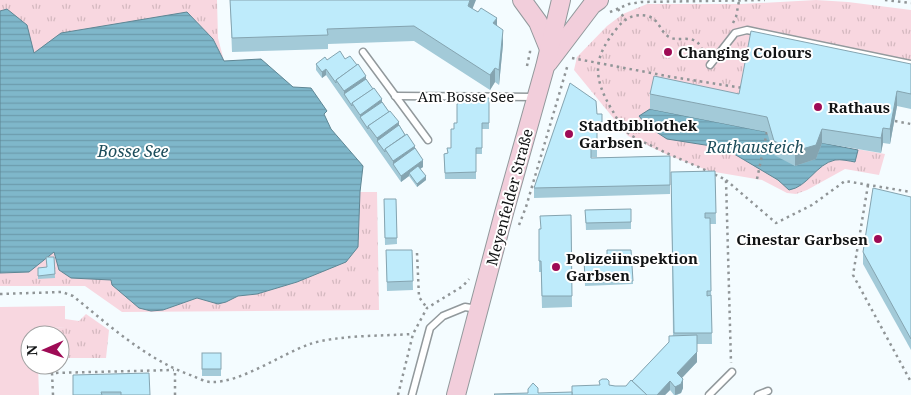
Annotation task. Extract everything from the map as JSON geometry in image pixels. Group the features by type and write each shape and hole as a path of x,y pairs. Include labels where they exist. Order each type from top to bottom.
{"street":[{"path":"522,0 538,22 549,49"},
{"name":"Meyenfelder Straße","path":"456,395 545,68 561,0"},
{"path":"545,68 592,5 604,7"}],"lane":[{"path":"710,65 734,32 747,30 911,64"},
{"name":"Am Bosse See","path":"363,52 428,140"},
{"name":"Am Bosse See","path":"395,96 537,97"},
{"path":"412,395 430,328 443,316 465,307 478,310"},
{"path":"709,395 732,372"},
{"path":"758,395 768,391"}],"path":[{"path":"604,7 618,9 629,4 641,2 765,0"},
{"path":"885,0 911,3"},
{"path":"618,9 624,19"},
{"path":"710,65 698,43 693,40 669,38 657,22 648,17 631,17 624,19 603,46 598,62 598,78 602,92 624,130 638,140 726,180 776,223 812,205 844,181 911,192"},
{"path":"516,233 526,207 570,57 574,50"},
{"path":"570,57 744,88"},
{"path":"895,121 911,124"},
{"path":"758,179 767,132"},
{"path":"726,180 732,372"},
{"path":"868,185 853,275 911,382"},
{"path":"417,253 419,297 427,308"},
{"path":"398,395 413,334 427,308 463,286 474,274"},
{"path":"0,294 62,292 72,296 135,346 175,370 209,382 223,381 237,376 311,344 339,339 413,334"},
{"path":"53,395 52,373 175,370"},
{"path":"175,370 175,395"}],"green space":[{"path":"0,0 217,0 218,38 224,61 213,39 187,12 141,21 33,53 0,11"},
{"path":"816,0 911,10 911,79 739,109 650,109 885,154 879,175 845,169 796,194 787,193 762,180 709,171 668,155 628,136 574,70 577,57 607,26 623,14 647,4 741,4"},
{"path":"360,192 377,192 379,310 122,312 85,286 0,286 0,273 29,272 54,251 111,280 163,310 197,298 212,302 226,302 238,296 257,294 297,282 320,272 358,246"},
{"path":"65,306 65,325 20,325 20,375 38,375 39,395 0,395 0,307"},
{"path":"86,314 109,330 106,358 70,358 70,325 65,325 65,319 79,321"}],"water":[{"name":"Bosse See","path":"7,9 27,25 34,53 61,33 187,12 213,39 224,61 261,59 293,87 311,88 327,111 324,114 331,129 363,166 358,247 346,262 297,282 257,294 238,296 218,304 197,298 163,310 151,311 139,308 112,285 111,280 71,278 59,270 54,252 29,272 0,273 0,11"},
{"name":"Rathausteich","path":"650,109 858,150 855,162 835,160 828,162 802,185 789,190 778,180 724,148 667,139 647,126 639,116"}],"building":[{"path":"230,0 470,0 468,6 478,12 481,8 497,18 493,23 503,30 499,70 495,68 490,75 414,26 327,29 328,35 232,38"},
{"name":"Rathaus","path":"751,31 911,64 911,94 897,91 890,129 883,128 881,138 822,129 816,145 795,151 774,141 767,117 650,94 654,76 739,94"},
{"path":"340,51 345,59 350,56 357,65 336,80 336,83 326,69 322,72 316,64 325,57 327,60"},
{"path":"358,64 366,76 344,91 336,80"},
{"path":"366,79 373,89 352,103 352,106 344,94"},
{"path":"570,83 596,101 597,114 602,114 602,122 597,122 597,147 591,147 591,158 670,156 670,185 534,188"},
{"path":"374,88 382,99 360,115 352,103"},
{"path":"460,98 489,98 489,123 482,123 482,148 476,148 476,172 445,173 444,154 448,153 447,148 451,148 451,129 454,129 454,123 457,123 457,104 460,103"},
{"path":"382,102 389,112 368,126 368,129 360,117"},
{"path":"390,111 399,122 377,138 368,126"},
{"path":"399,125 405,135 385,149 385,152 377,141"},
{"path":"407,134 415,146 393,161 385,149"},
{"path":"415,148 423,160 401,176 393,164"},
{"path":"418,166 426,176 417,184 409,173"},
{"path":"715,171 716,213 705,213 705,218 710,218 711,291 707,291 707,296 711,295 712,333 674,333 671,172"},
{"path":"873,188 911,197 911,339 863,252"},
{"path":"384,199 396,199 397,238 385,238"},
{"path":"631,209 631,222 586,223 585,210"},
{"path":"571,215 572,296 542,296 541,261 539,261 540,216"},
{"path":"386,250 412,250 413,281 387,282"},
{"path":"607,250 631,250 633,281 585,282 584,258 607,257"},
{"path":"46,257 54,257 55,274 38,276 38,268 47,267"},
{"path":"697,335 697,352 677,373 683,379 681,384 675,387 670,381 657,395 647,395 632,381 669,342 669,336"},
{"path":"202,353 221,353 221,369 202,369"},
{"path":"149,373 150,395 121,395 121,392 101,392 102,395 73,395 73,375"},
{"path":"607,379 609,385 615,386 626,386 631,380 647,395 572,395 572,386 600,385 599,381"},
{"path":"533,383 538,388 538,393 572,392 572,395 494,394 528,393 528,389"}],"place":[{"name":"Changing Colours","path":"668,52"},
{"name":"Rathaus","path":"818,107"},
{"name":"Stadtbibliothek Garbsen","path":"569,134"},
{"name":"Cinestar Garbsen","path":"878,239"},
{"name":"Polizeiinspektion Garbsen","path":"556,267"}]}
